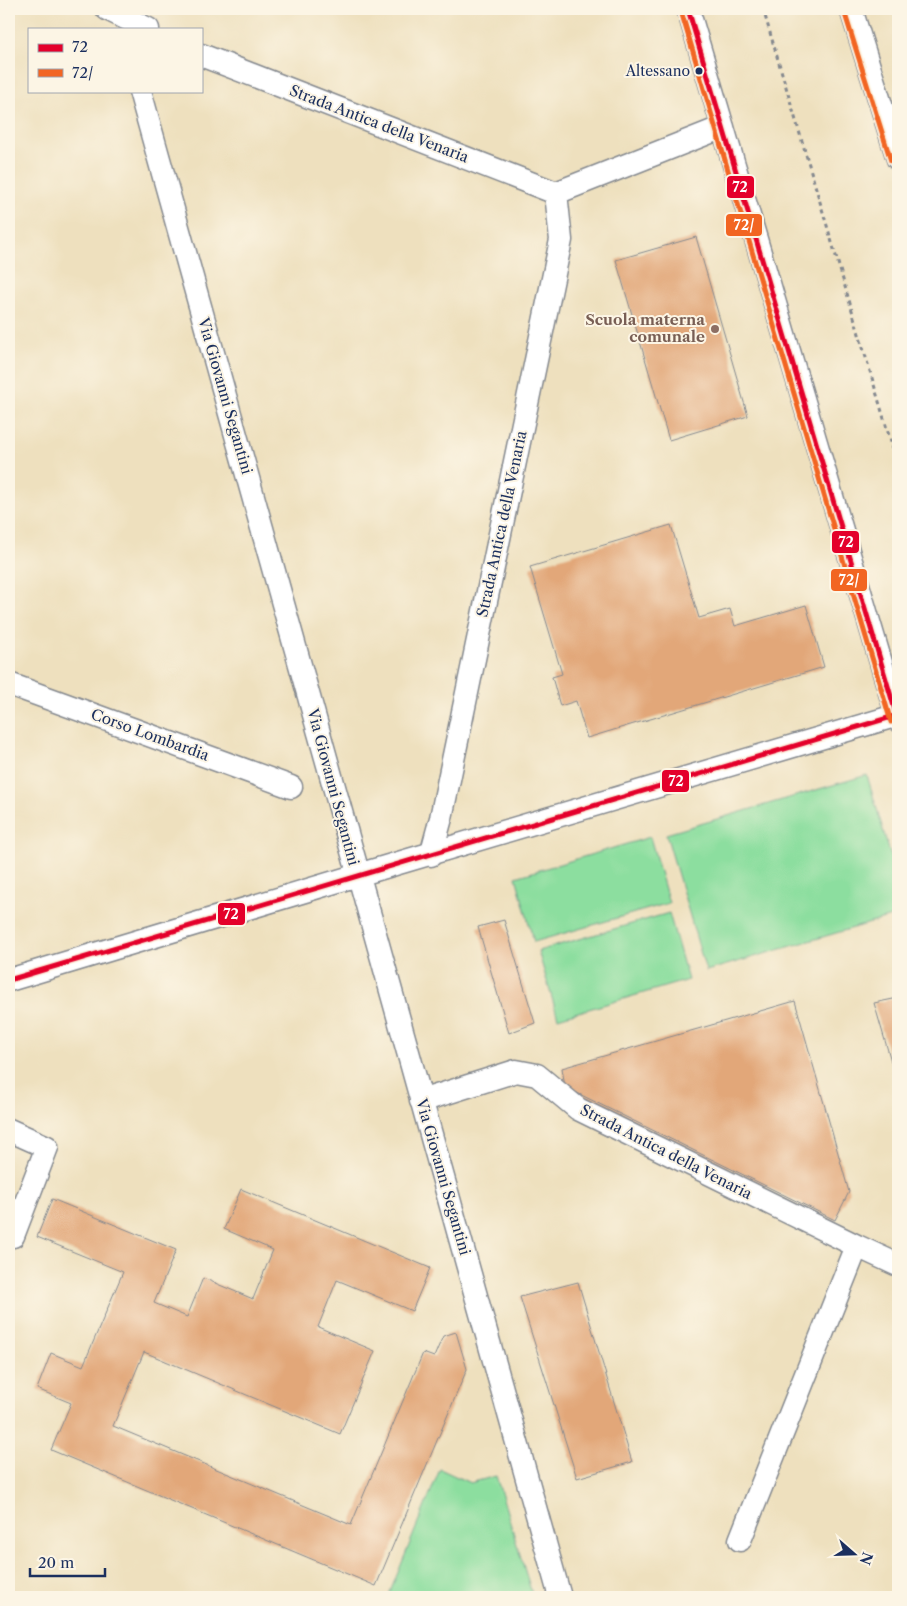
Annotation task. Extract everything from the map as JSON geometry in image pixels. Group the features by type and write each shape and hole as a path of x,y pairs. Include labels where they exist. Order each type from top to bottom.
{"street":[{"path":"9,980 358,875 898,717 688,9"},
{"path":"851,9 898,159"},
{"path":"116,15 146,28"},
{"name":"Strada Antica della Venaria","path":"202,55 556,193 561,240 441,818 431,854"},
{"name":"Via Giovanni Segantini","path":"140,92 560,1597"},
{"path":"556,193 723,127"},
{"name":"Corso Lombardia","path":"9,684 291,787"},
{"name":"Strada Antica della Venaria","path":"421,1101 516,1071 537,1075 578,1109 898,1265"},
{"path":"9,1130 47,1147 13,1236"},
{"path":"740,1540 857,1246"}],"path":[{"path":"763,9 898,466"}],"green space":[{"path":"867,775 898,881 898,915 706,971 666,834"},
{"path":"650,837 669,903 534,942 516,877"},
{"path":"669,913 688,980 558,1018 538,951"},
{"path":"440,1469 470,1483 496,1476 533,1597 388,1597"}],"building":[{"path":"696,237 748,416 669,440 616,260"},
{"path":"671,525 699,618 730,609 735,626 806,605 824,667 587,738 576,701 560,706 552,677 562,674 530,567"},
{"path":"504,920 535,1023 509,1033 478,927"},
{"path":"898,998 898,1085 874,1003"},
{"path":"795,1001 849,1192 835,1220 565,1087 562,1068"},
{"path":"241,1189 430,1268 412,1311 337,1280 318,1327 375,1351 340,1434 144,1352 113,1426 351,1525 423,1353 434,1357 443,1336 456,1332 467,1369 376,1586 51,1450 71,1403 37,1389 51,1353 83,1366 123,1272 37,1237 52,1199 176,1250 154,1303 187,1317 203,1278 253,1299 273,1250 224,1229"},
{"path":"578,1282 632,1462 577,1478 520,1297"}],"transit line":[{"name":"72","path":"688,9 898,720"},
{"name":"72/","path":"681,11 891,722"},
{"name":"72/","path":"844,11 891,161"},
{"name":"72","path":"9,980 898,715"}],"place":[{"name":"Altessano","path":"699,71"},
{"name":"Scuola materna comunale","path":"715,329"}]}
